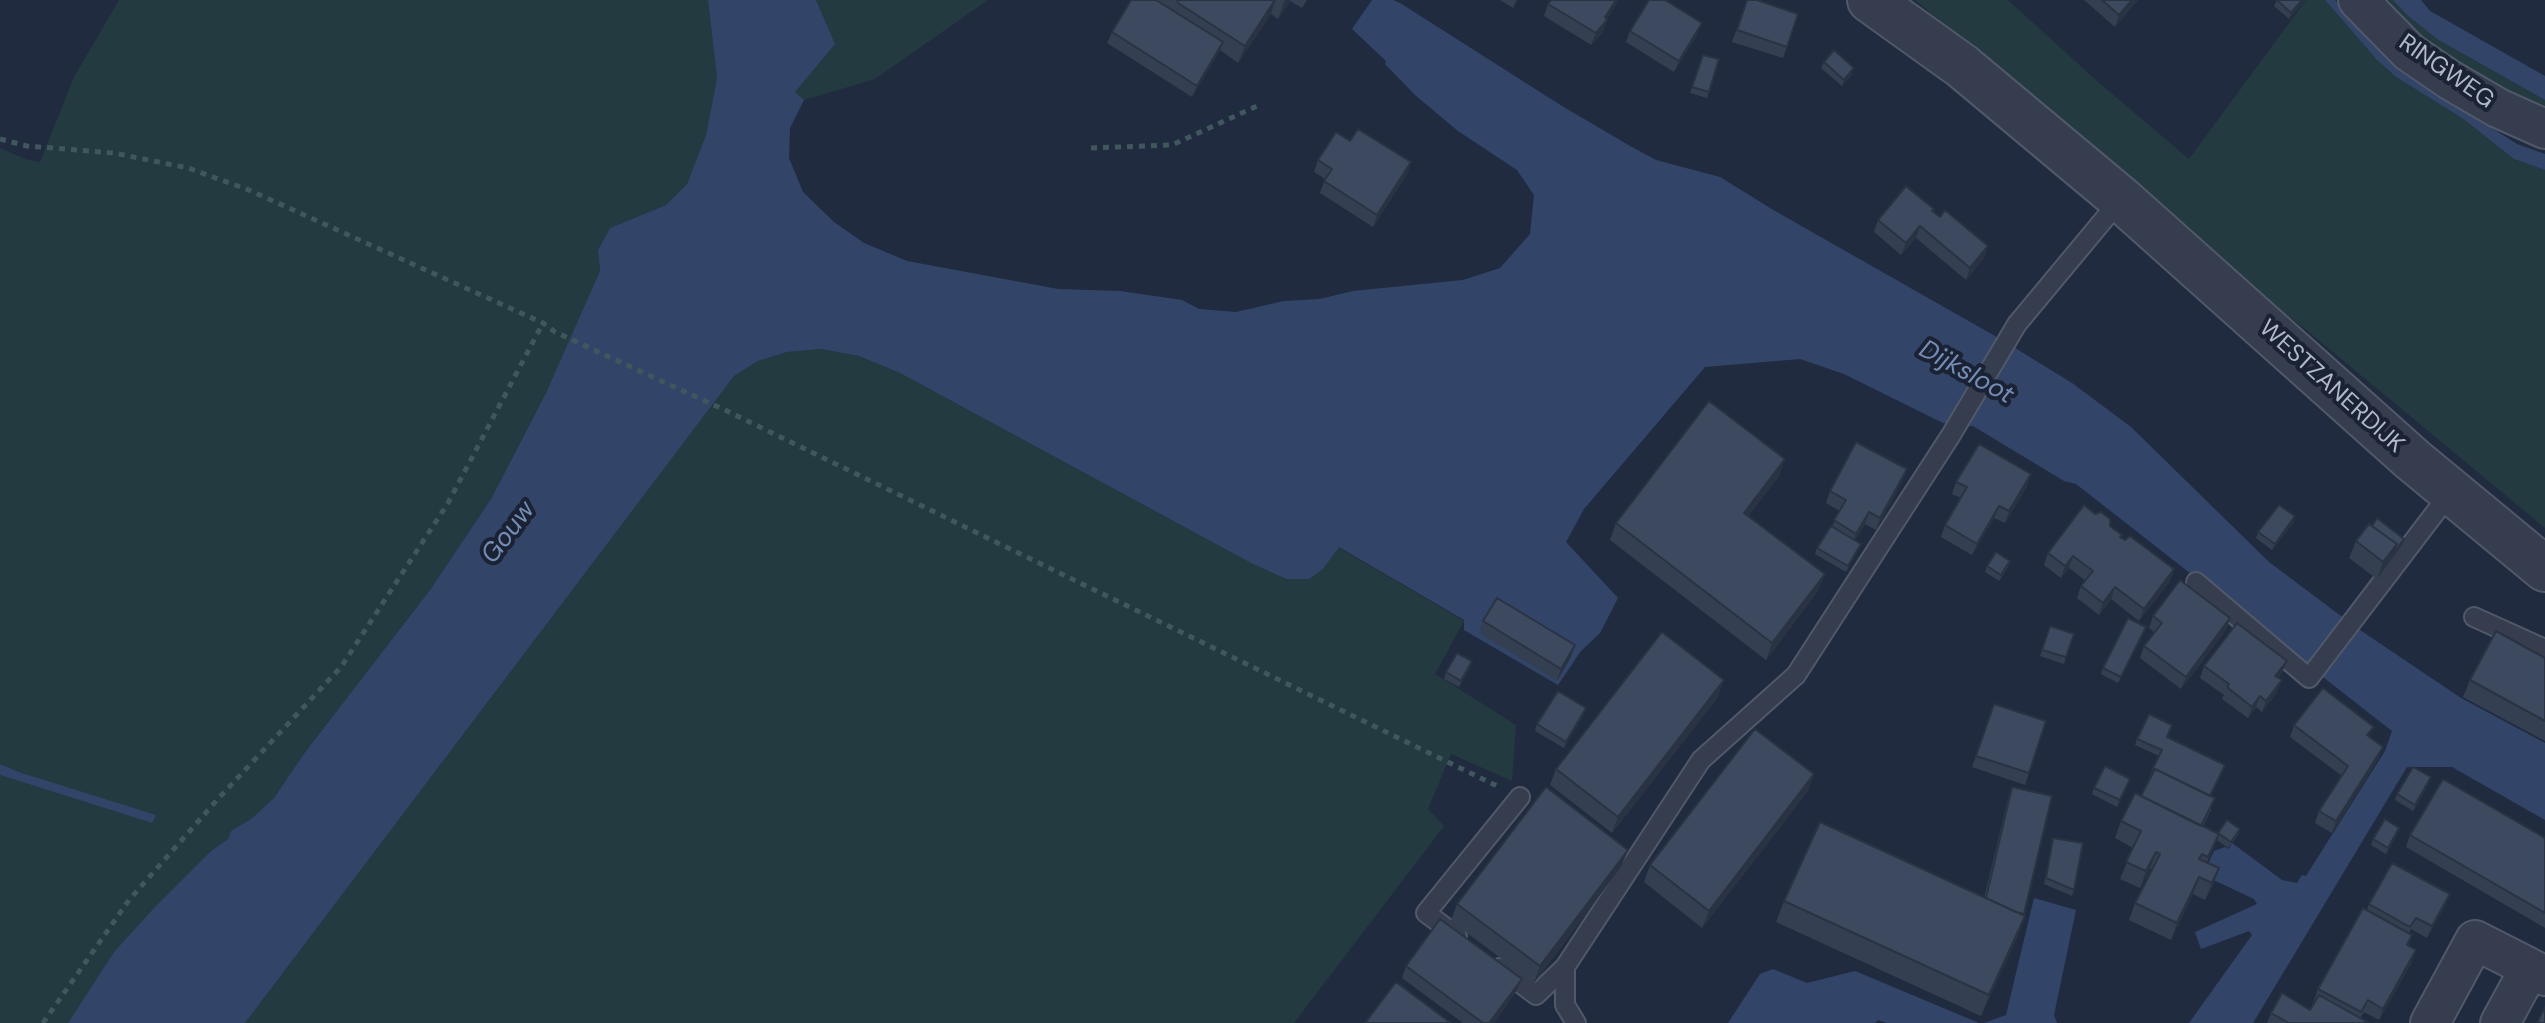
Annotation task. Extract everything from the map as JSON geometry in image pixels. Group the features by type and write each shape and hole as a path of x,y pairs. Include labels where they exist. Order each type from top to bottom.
{"street":[{"name":"WESTZANERDIJK","path":"1870,0 1962,66 2121,199 2451,492 2545,569"},
{"name":"RINGWEG","path":"2358,0 2419,59 2498,108 2545,129"},
{"path":"2430,1023 2475,940 2537,972 2500,1023"}],"lane":[{"path":"1520,797 1426,913 1536,995 1565,967 1701,760 1796,675 1951,435 2017,324 2121,199"},
{"path":"2196,582 2309,678 2451,492"},
{"path":"2474,617 2545,649"},
{"path":"1565,967 1565,1005 1576,1023"}],"path":[{"path":"1091,148 1172,145 1257,106"},
{"path":"0,139 27,146 114,153 188,168 249,190 543,323 555,332 727,411 1520,797"},
{"path":"43,1023 129,900 341,667 448,503 543,323"}],"green space":[{"path":"119,0 708,0 717,78 706,135 687,184 666,205 610,228 598,250 600,271 565,351 491,499 430,590 303,755 274,798 251,819 231,831 228,839 211,851 114,952 68,1023 0,1023 0,775 152,823 0,764 0,148 40,162 74,77"},
{"path":"816,0 988,0 875,79 804,100 794,92 834,44"},
{"path":"1915,0 2008,0 2189,159 2306,0 2325,0 2377,60 2396,77 2462,118 2514,159 2545,170 2545,528 2236,275"},
{"path":"2372,0 2393,0 2437,39 2545,100 2545,120 2455,76"},
{"path":"821,349 859,356 900,373 1286,579 1323,569 1338,547 1464,621 1435,674 1516,725 1512,781 1451,754 1428,809 1444,826 1294,1023 245,1023 734,376 758,361 787,352"}],"water":[{"path":"708,0 816,0 835,44 795,92 804,100 790,128 789,158 803,192 834,222 864,243 907,261 1058,289 1120,291 1182,300 1199,309 1236,312 1353,291 1463,280 1500,268 1530,234 1534,195 1517,170 1458,131 1415,95 1385,64 1386,61 1352,29 1372,0 1400,3 1630,146 1656,160 1720,177 2072,383 2131,427 2269,562 2357,628 2461,698 2545,743 2545,820 2452,767 2407,767 2253,1023 2189,1023 2252,935 2249,931 2201,949 2195,932 2257,904 2254,899 2203,875 2214,851 2225,847 2229,849 2232,843 2282,880 2297,883 2302,875 2306,876 2385,751 2392,731 2076,484 2064,481 1973,426 1943,423 1844,374 1800,359 1705,367 1584,509 1566,542 1618,598 1600,633 1581,651 1558,685 1464,630 1464,620 1339,547 1323,569 1309,579 1286,579 900,373 859,356 821,349 787,352 758,361 734,376 245,1023 68,1023 114,952 155,907 211,851 228,839 231,831 251,819 274,798 303,755 430,590 491,499 546,393 600,271 598,250 610,228 666,205 687,184 706,135 717,78"},
{"path":"2325,0 2335,0 2402,71 2517,144 2545,154 2545,170 2514,159 2462,118 2396,77 2377,60"},
{"path":"2393,0 2421,0 2430,11 2545,76 2545,100 2437,39"},
{"path":"0,764 156,815 152,823 0,775"},
{"path":"2034,898 2076,910 2054,1015 2057,1023 1984,1023 2006,1015"},
{"path":"1773,969 1807,983 1855,971 1979,1023 1887,1023 1878,1020 1875,1023 1728,1023 1760,974"}],"building":[{"path":"1131,0 1156,0 1223,42 1197,86 1112,32"},
{"path":"1177,0 1275,0 1245,46"},
{"path":"1551,0 1616,0 1605,17 1607,20 1596,33 1548,4"},
{"path":"1649,0 1665,0 1702,23 1679,61 1630,31"},
{"path":"1747,0 1757,0 1798,14 1787,47 1737,30"},
{"path":"2102,0 2132,0 2119,15"},
{"path":"2277,0 2302,0 2291,13"},
{"path":"1834,50 1854,68 1844,80 1824,62"},
{"path":"1703,55 1719,59 1709,92 1692,87"},
{"path":"1358,129 1411,162 1377,215 1324,181 1332,169 1318,160 1336,132 1350,141"},
{"path":"1906,186 1940,217 1945,210 1988,246 1970,268 1920,226 1906,243 1878,220"},
{"path":"1709,401 1785,459 1744,513 1825,574 1772,643 1616,523"},
{"path":"1856,442 1907,469 1880,518 1869,512 1856,534 1834,520 1846,500 1830,491"},
{"path":"1979,444 2031,474 2009,511 1999,506 1977,544 1945,525 1967,487 1956,482"},
{"path":"2084,505 2095,514 2101,512 2110,519 2110,526 2122,535 2120,537 2125,540 2130,536 2174,569 2144,609 2115,587 2103,603 2081,586 2093,571 2073,556 2065,566 2048,553"},
{"path":"2279,505 2295,516 2275,544 2258,532"},
{"path":"2377,518 2404,539 2393,554 2397,544 2372,526"},
{"path":"2369,524 2397,544 2383,562 2356,541"},
{"path":"1831,526 1861,544 1848,566 1817,548"},
{"path":"1996,552 2010,561 2001,575 1987,566"},
{"path":"2180,580 2230,618 2186,677 2144,646 2162,623 2153,616"},
{"path":"1497,598 1575,645 1561,669 1483,621"},
{"path":"2128,618 2146,627 2121,677 2103,668"},
{"path":"2237,623 2287,661 2275,676 2282,680 2266,701 2260,696 2252,707 2227,687 2229,684 2204,666"},
{"path":"2050,626 2074,634 2066,657 2042,650"},
{"path":"2496,631 2545,658 2545,721 2470,680"},
{"path":"1662,632 1724,680 1618,817 1556,769"},
{"path":"1457,653 1472,661 1461,681 1446,672"},
{"path":"2323,688 2374,727 2367,735 2383,747 2336,821 2319,811 2348,766 2294,725"},
{"path":"1558,691 1586,708 1566,742 1537,724"},
{"path":"1994,704 2046,721 2029,773 1976,756"},
{"path":"2149,714 2172,725 2167,737 2225,765 2210,796 2152,770 2162,750 2137,739"},
{"path":"1755,729 1814,774 1709,911 1650,865"},
{"path":"2105,766 2130,779 2120,800 2094,788"},
{"path":"2413,767 2431,777 2415,805 2397,794"},
{"path":"2155,769 2215,798 2201,826 2141,796"},
{"path":"2443,779 2545,838 2545,913 2410,835"},
{"path":"1546,787 1628,850 1540,966 1457,904"},
{"path":"2012,787 2052,796 2024,914 1986,898"},
{"path":"2135,793 2219,834 2208,857 2202,854 2199,859 2219,868 2212,883 2199,877 2177,923 2135,903 2160,854 2156,852 2146,871 2126,862 2141,831 2121,821"},
{"path":"2385,819 2399,828 2388,848 2373,839"},
{"path":"2227,820 2240,829 2231,842 2218,833"},
{"path":"1820,822 2025,916 1989,995 1784,901"},
{"path":"2053,838 2083,843 2074,890 2046,878"},
{"path":"2392,863 2450,894 2432,926 2416,918 2410,927 2369,904"},
{"path":"2363,908 2412,935 2407,945 2416,950 2383,1009 2368,1000 2361,1012 2318,989"},
{"path":"1440,919 1522,979 1489,1023 1483,1023 1406,966"},
{"path":"1396,982 1451,1023 1365,1023"},
{"path":"2282,993 2310,1010 2319,995 2369,1023 2289,1023 2271,1013"},
{"path":"2545,1007 2545,1023 2537,1023"}],"water label":[{"name":"Dijksloot","path":"1966,373"},
{"name":"Gouw","path":"509,533"}]}
